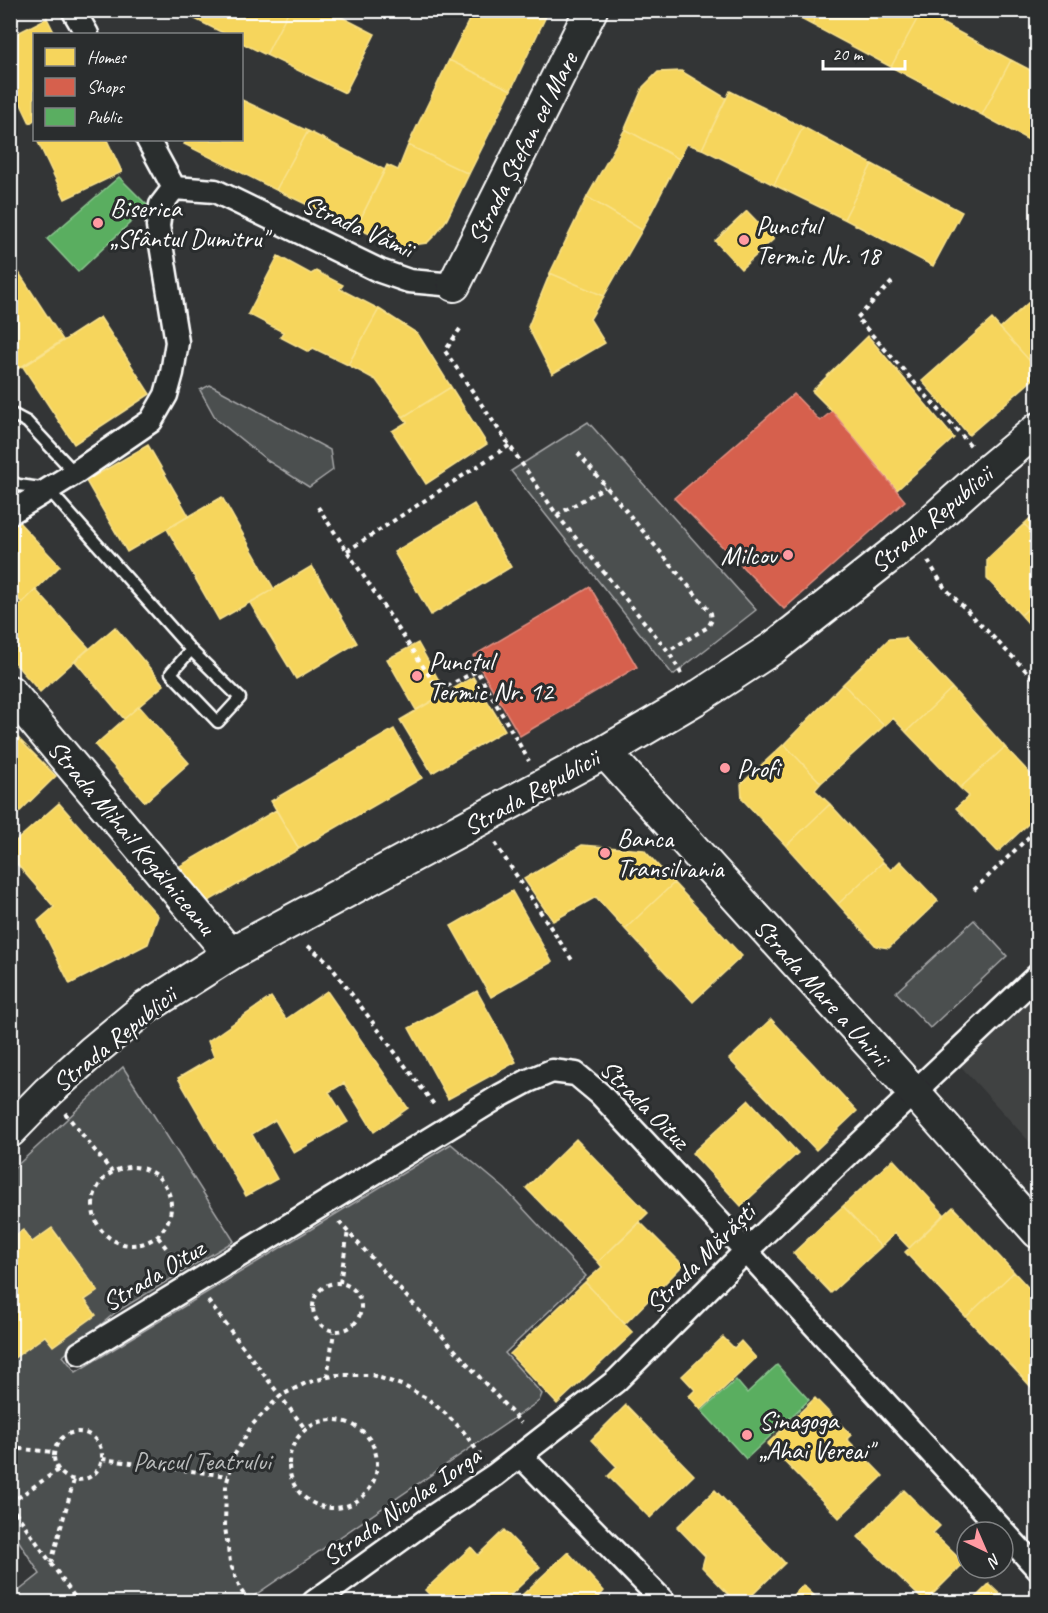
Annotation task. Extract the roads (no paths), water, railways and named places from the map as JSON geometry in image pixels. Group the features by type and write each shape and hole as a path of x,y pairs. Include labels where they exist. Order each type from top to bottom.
{"main road":[{"name":"Strada Ștefan cel Mare","path":"454,285 591,10"},
{"name":"Strada Republicii","path":"10,1131 48,1092 145,1008 230,954 605,752 695,699 773,648 914,537 1038,429"},
{"name":"Strada Mihail Kogălniceanu","path":"10,692 230,954"},
{"name":"Strada Mare a Unirii","path":"605,752 1038,1232"}],"street":[{"path":"73,10 86,33"},
{"path":"10,513 75,473 151,421 166,395 177,342 158,226 161,205 174,188 149,141"},
{"name":"Strada Vămii","path":"174,188 215,191 380,271 409,281 454,285"},
{"name":"Strada Mărăști","path":"519,1455 616,1381 746,1251 1038,975"},
{"name":"Strada Oituz","path":"80,1353 500,1096 552,1071 576,1074 600,1094 1038,1569"},
{"path":"519,1455 655,1599"},
{"name":"Strada Nicolae Iorga","path":"314,1602 432,1517 495,1475 519,1455"}],"lane":[{"path":"10,413 27,422 75,473"},
{"path":"10,481 19,485 48,489 191,650 240,698 218,722 171,673 191,650"}],"place":[{"name":"Biserica „Sfântul Dumitru\"","path":"98,223"},
{"name":"Punctul Termic Nr. 18","path":"744,240"},
{"name":"Milcov","path":"788,555"},
{"name":"Punctul Termic Nr. 12","path":"417,676"},
{"name":"Profi","path":"725,768"},
{"name":"Banca Transilvania","path":"605,853"},
{"name":"Sinagoga „Ahai Vereai\"","path":"747,1435"}],"park label":[{"name":"Parcul Teatrului","path":"202,1461"}]}
